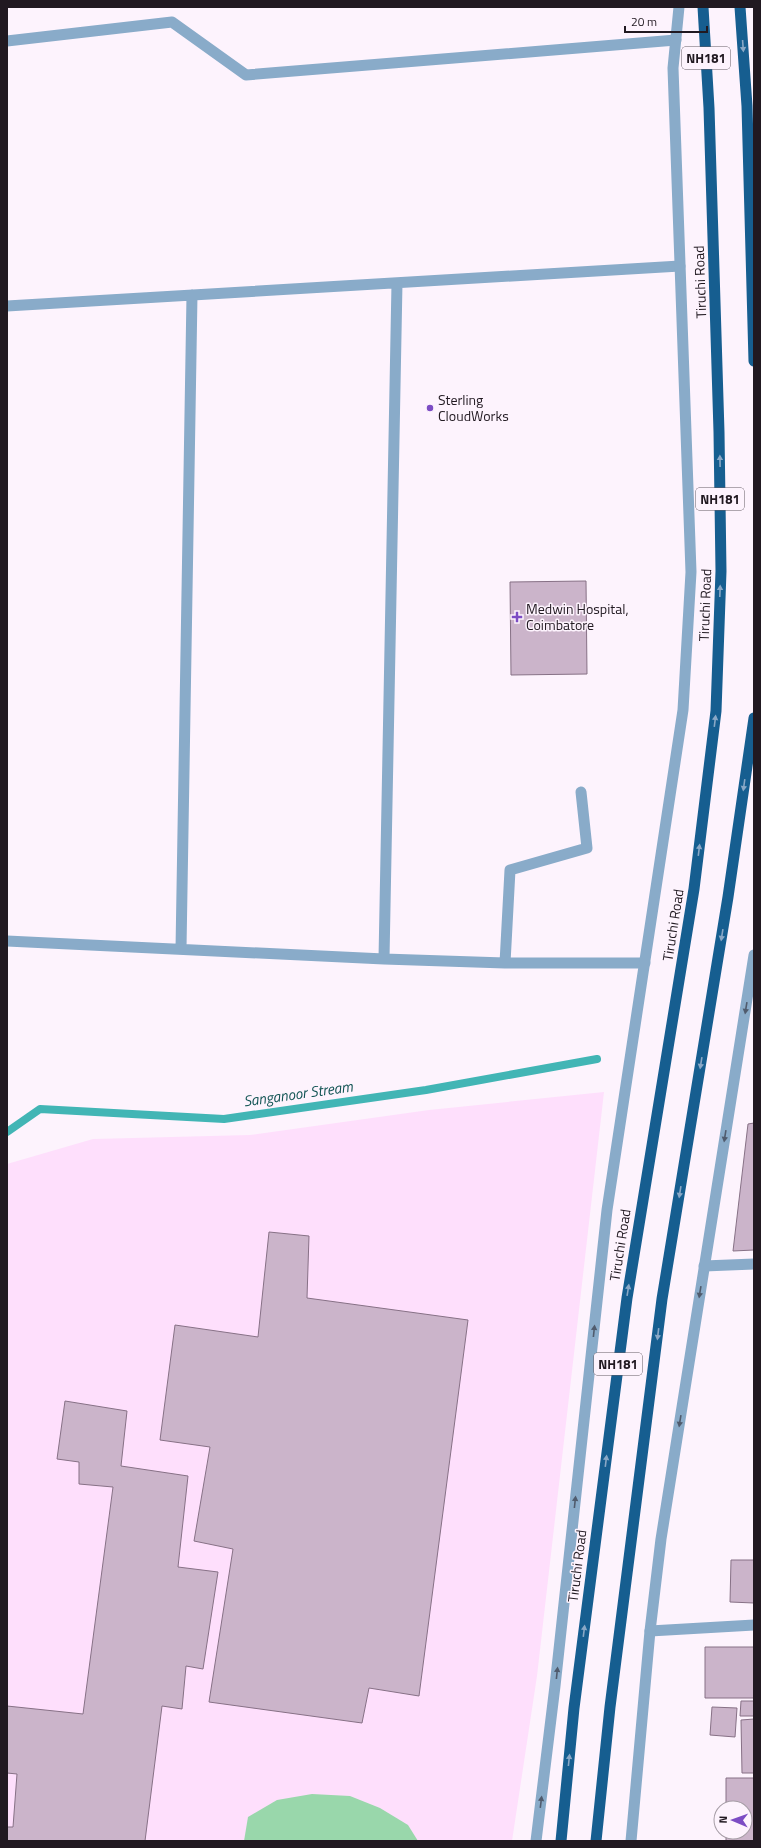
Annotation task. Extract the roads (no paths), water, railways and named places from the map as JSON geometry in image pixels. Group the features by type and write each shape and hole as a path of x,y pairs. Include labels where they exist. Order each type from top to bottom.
{"highway":[{"name":"Tiruchi Road","path":"561,1841 574,1708 627,1298 694,889 716,711 721,571 719,432 710,116 703,7"},
{"name":"NH181","path":"740,7 747,106 754,361"},
{"name":"NH181","path":"596,1841 610,1707 662,1299 728,897 754,718"}],"street":[{"path":"536,1841 556,1678 607,1210 683,710 691,572 673,68 679,7"},
{"path":"7,41 172,22 246,75 676,40"},
{"path":"7,306 680,266"},
{"path":"384,959 397,283"},
{"path":"181,949 192,295"},
{"path":"505,963 510,870 587,848 581,792"},
{"path":"7,941 384,959 505,963 645,963"},
{"path":"631,1841 650,1631 661,1539 754,956"},
{"path":"704,1266 754,1264"},
{"path":"650,1631 754,1625"}],"waterway":[{"name":"Sanganoor Stream","path":"7,1132 40,1109 224,1119 426,1090 597,1059"}],"place":[{"name":"Sterling CloudWorks","path":"430,408"},
{"name":"Medwin Hospital, Coimbatore","path":"517,617"}]}
